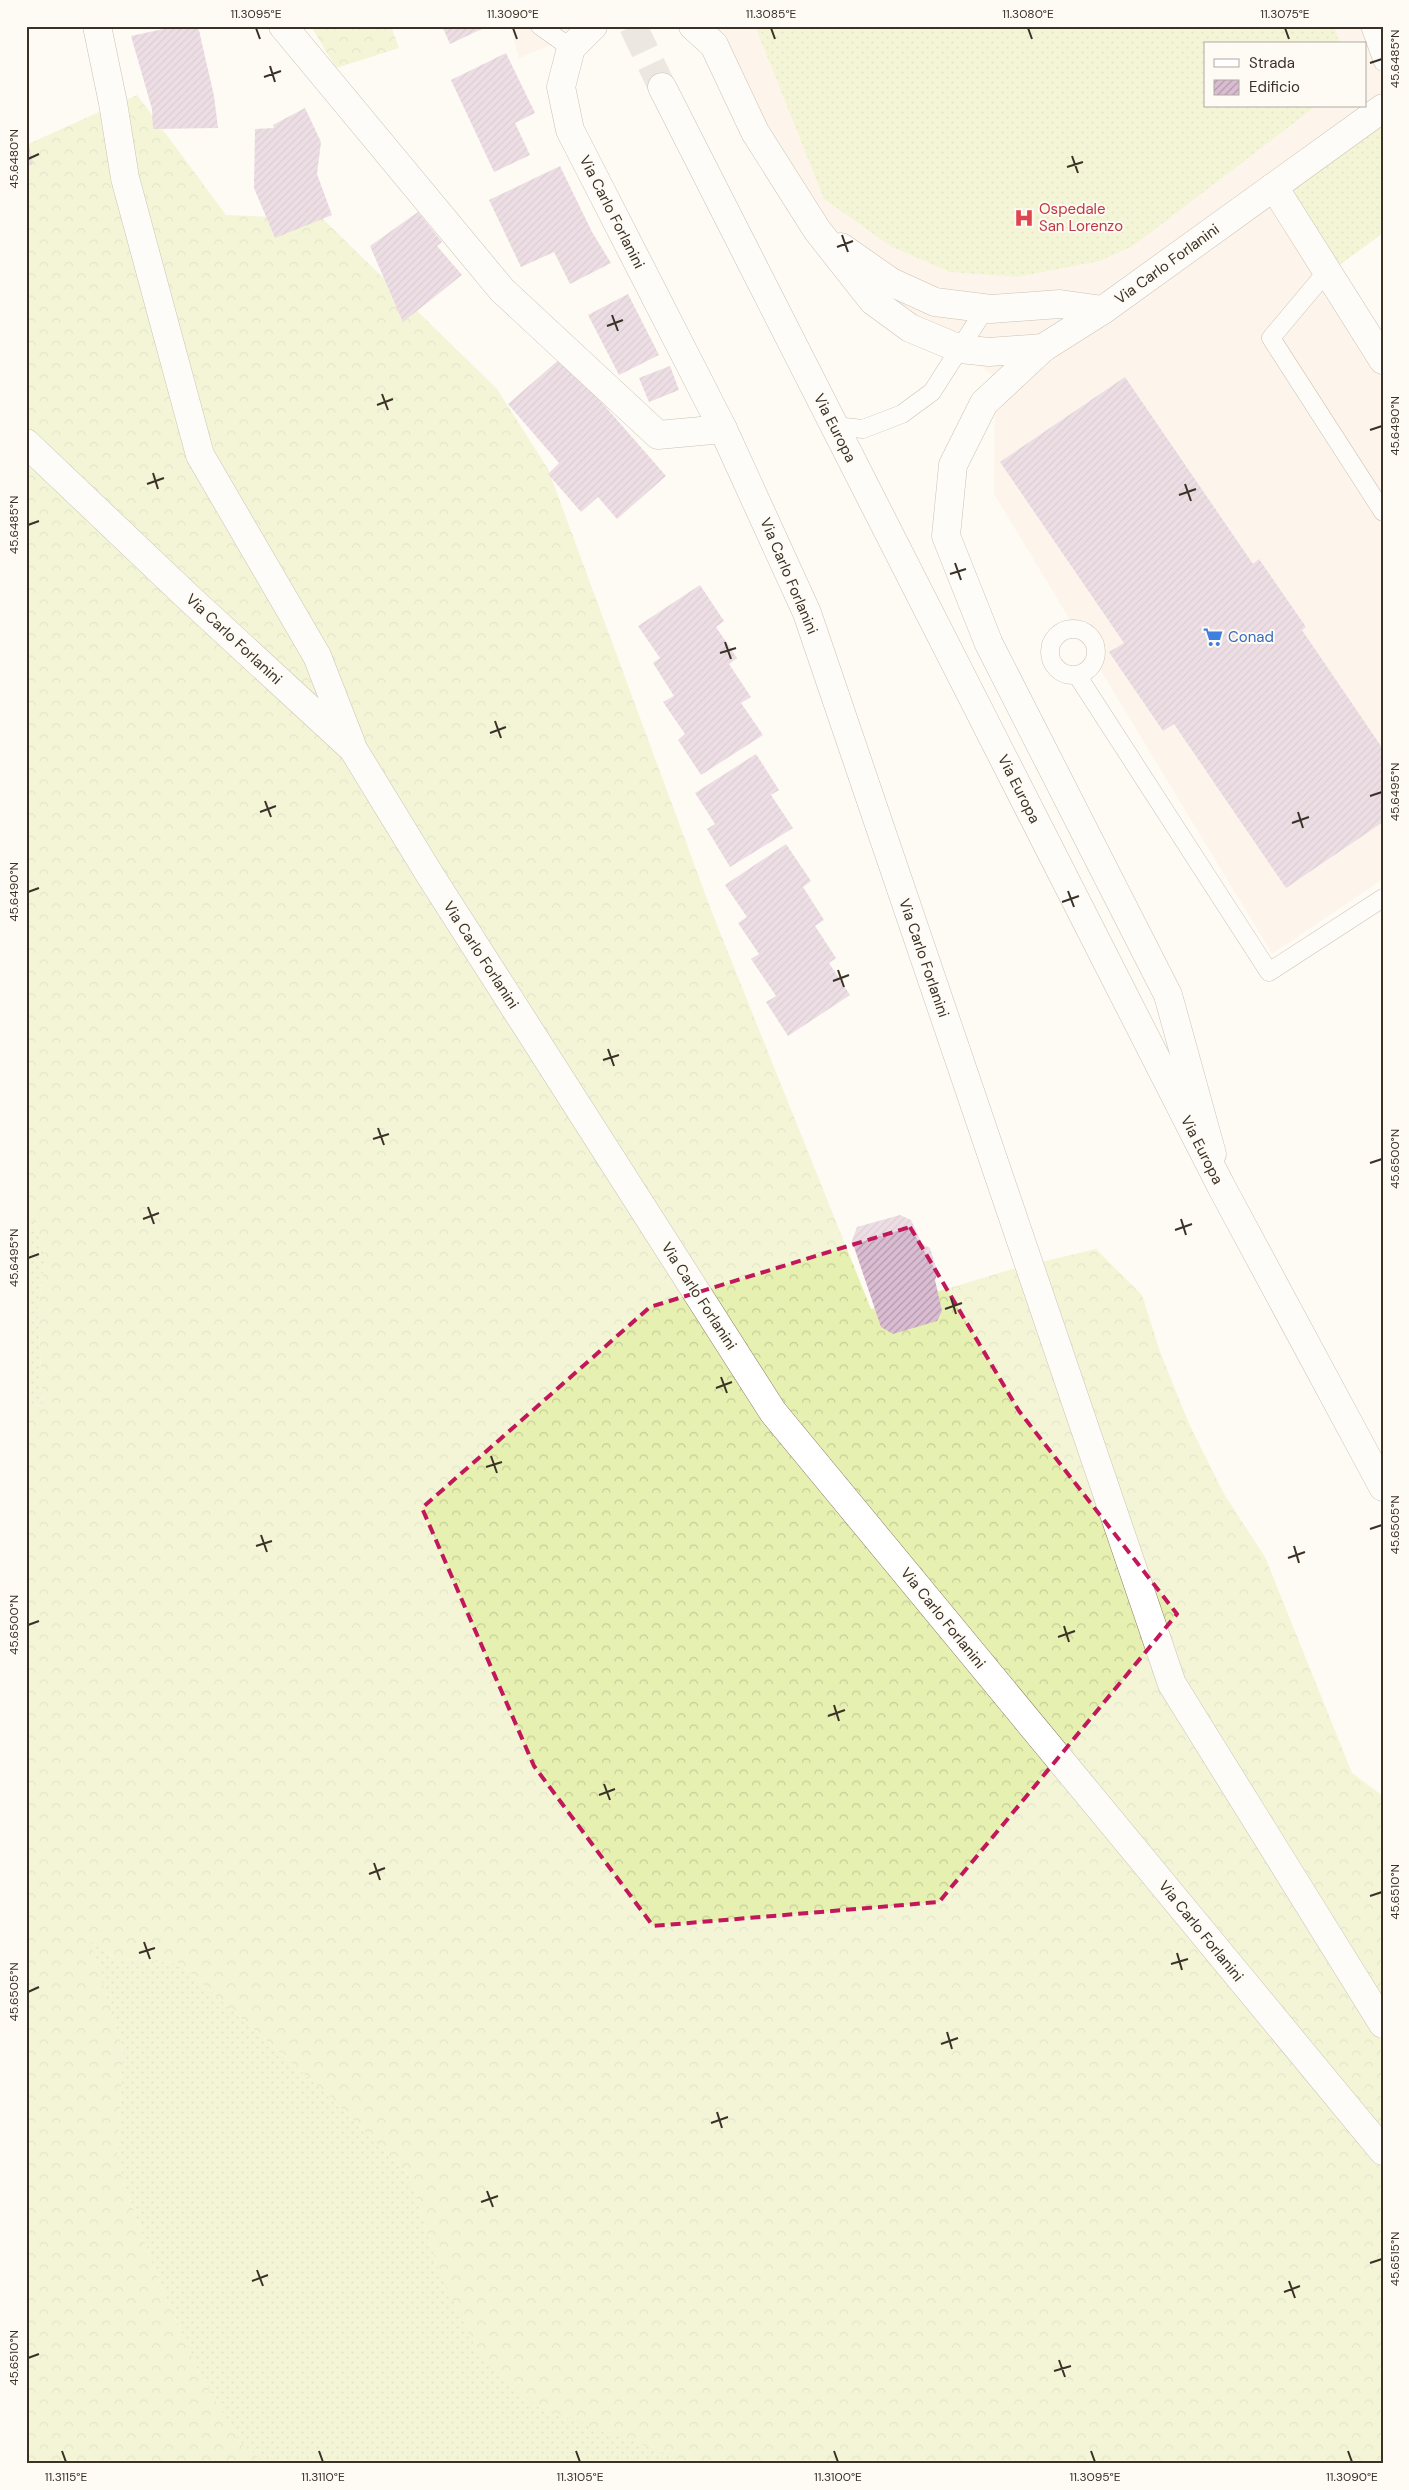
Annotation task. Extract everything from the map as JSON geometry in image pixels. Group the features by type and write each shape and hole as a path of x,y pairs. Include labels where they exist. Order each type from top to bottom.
{"street":[{"path":"97,26 113,103 125,178 200,455 317,656 353,749"},
{"path":"283,26 502,290 658,435 723,429"},
{"path":"571,48 593,26"},
{"name":"Via Carlo Forlanini","path":"693,26 714,45 755,132 817,230 873,301 910,328 960,349 989,352 1043,348"},
{"name":"Via Carlo Forlanini","path":"571,48 561,87 570,130 723,429 807,613 1172,1684 1383,2024"},
{"name":"Via Europa","path":"662,87 1221,1186 1383,1487"},
{"name":"Via Carlo Forlanini","path":"817,230 900,286 934,302 984,308 1060,304 1103,310 1383,108"},
{"path":"1274,187 1383,360"},
{"path":"1103,310 1043,348 984,403 953,465 946,536 989,644 1168,995 1221,1186"},
{"name":"Via Carlo Forlanini","path":"26,443 188,597 353,749 435,883 773,1412 1383,2151"}],"lane":[{"path":"540,26 571,48"},
{"path":"1370,26 1383,62"},
{"path":"1328,270 1271,338 1383,512"},
{"path":"835,426 863,429 902,414 932,392 984,308"},
{"path":"1077,675 1269,972 1383,898"}],"highlighted area":[{"path":"910,1227 1019,1411 1177,1614 939,1902 653,1926 534,1766 422,1508 650,1307"}],"shaded area":[{"path":"510,26 598,26 519,58"},
{"path":"690,26 1383,26 1383,118 1281,192 1383,360 1383,879 1272,954 994,494 995,377 820,244"}],"green space":[{"path":"311,26 391,26 399,48 336,68"},
{"name":"Ospedale San Lorenzo","path":"755,26 1300,26 1301,30 1312,26 1334,26 1339,42 1204,42 1204,108 1313,108 1133,246 1100,261 1017,277 950,272 892,247 824,199"},
{"path":"137,95 226,215 323,219 497,389 548,469 711,910 871,1309 903,1302 1016,1268 1096,1249 1142,1295 1160,1352 1190,1426 1224,1494 1265,1557 1352,1773 1383,1796 1383,2464 695,2464 535,2406 476,2348 439,2271 410,2176 327,2094 179,1963 114,1958 90,1941 123,2050 117,2163 156,2274 197,2369 239,2441 266,2464 26,2464 26,1402 43,1407 38,1311 46,1255 26,1199 26,145"},
{"path":"1383,118 1383,233 1330,272 1281,192"},
{"path":"26,1199 46,1255 38,1311 43,1407 26,1402"},
{"path":"89,1940 114,1958 179,1963 327,2094 410,2176 439,2271 660,2449 695,2464 266,2464 239,2441 197,2369 156,2274 117,2163 123,2050"}],"building":[{"path":"177,26 198,26 214,96 218,128 153,129 152,109 131,36"},
{"path":"442,26 488,26 450,44"},
{"path":"506,53 535,113 515,123 530,155 494,172 451,80"},
{"path":"305,108 321,142 317,174 332,215 275,238 254,188 255,129 274,128 273,125"},
{"path":"26,130 33,164 26,166"},
{"path":"560,166 592,232 611,263 570,284 554,252 521,267 489,200"},
{"path":"418,212 442,242 437,246 462,275 403,322 370,246"},
{"path":"628,294 659,355 619,375 588,315"},
{"path":"562,357 666,476 617,519 598,497 581,512 548,474 559,463 508,404"},
{"path":"670,366 679,390 649,402 639,378"},
{"name":"Conad","path":"1125,377 1253,564 1259,559 1306,627 1302,630 1383,749 1383,822 1286,888 1174,724 1163,731 1109,652 1124,643 1000,462"},
{"path":"700,585 724,621 716,627 737,658 729,664 751,697 741,703 763,735 701,775 678,740 685,734 663,702 674,696 653,663 660,658 638,626"},
{"path":"756,754 779,790 771,795 793,828 730,867 707,829 715,824 695,793"},
{"path":"786,844 811,881 803,887 824,920 815,926 836,958 829,963 850,995 788,1036 766,1002 776,996 751,959 759,954 738,923 747,917 725,885"},
{"path":"900,1215 911,1220 922,1244 930,1248 938,1273 935,1280 942,1311 937,1321 893,1334 881,1327 852,1241 857,1227"}],"tunnel":[{"path":"633,26 662,87"}],"place":[{"name":"Ospedale San Lorenzo","path":"1024,218"},
{"name":"Conad","path":"1213,637"}]}
